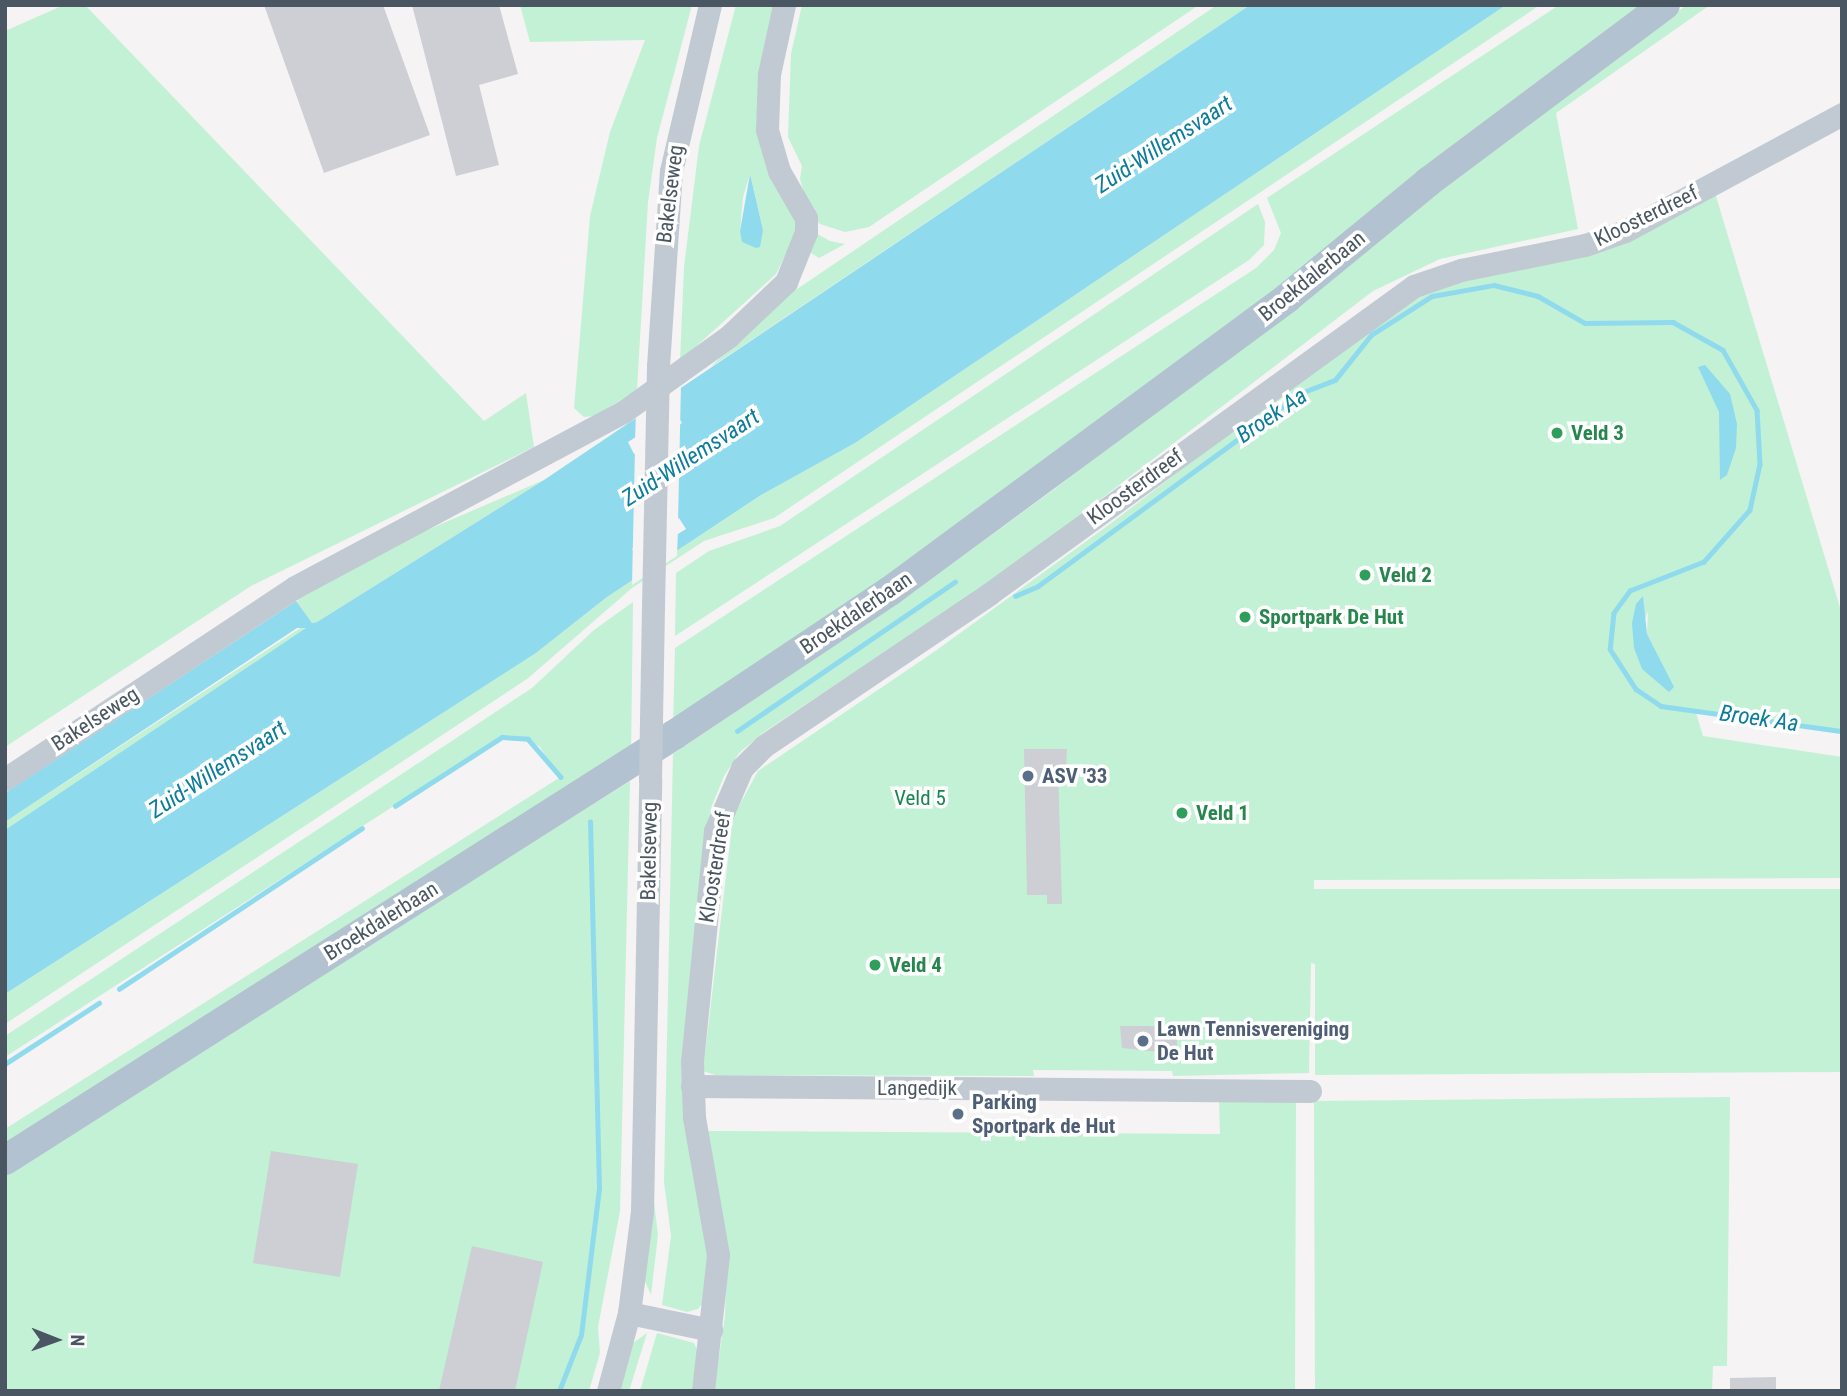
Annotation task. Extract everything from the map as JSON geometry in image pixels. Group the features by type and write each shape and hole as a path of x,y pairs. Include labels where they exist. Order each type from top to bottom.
{"main road":[{"name":"Broekdalerbaan","path":"5,1160 663,742 890,591 1287,298 1428,182 1665,5"}],"street":[{"name":"Bakelseweg","path":"608,1391 629,1313 642,1211 658,366 671,171 710,5"},
{"name":"Bakelseweg","path":"5,779 295,587 623,412 729,336 786,282 806,232 806,218 779,171 767,130 769,74 784,5"},
{"name":"Kloosterdreef","path":"711,1330 718,1255 692,1086 715,831 742,768 764,746 989,594 1413,286 1625,231 1842,114"},
{"name":"Langedijk","path":"692,1086 1310,1091"},
{"path":"629,1313 711,1330 703,1391"}],"green space":[{"path":"64,5 85,5 484,421 526,393 534,447 251,586 5,747 5,31"},
{"path":"520,5 692,5 657,138 648,202 637,390 595,416 584,417 574,408 590,216 610,132 645,40 530,42"},
{"path":"736,5 777,5 762,82 795,219 795,235 776,274 680,361 684,267 699,146","holes":["750,174 763,230 740,231 743,197"]},
{"path":"802,5 1199,5 869,227 845,232 820,224 810,214 800,179 802,166 788,137 791,54"},
{"path":"1217,5 1250,5 711,367 769,308"},
{"path":"1506,5 1540,5 774,518 704,541 632,588 527,679 5,1024 5,994 536,653 607,597 761,495 855,443"},
{"path":"1559,5 1647,5 1043,470 673,726 675,648 1256,268 1274,250 1281,233 1267,198"},
{"path":"1687,5 1710,5 1556,113 1578,229 1440,259 1373,291 996,579 764,732 739,753 724,776 711,808 684,1045 707,1231 707,1298 698,1309 687,1312 662,1305 671,1236 664,1182 673,754 915,591 1056,488 1596,68"},
{"name":"Veld 5","path":"1715,193 1842,614 1842,733 1696,713 1703,736 1842,757 1842,878 1314,880 1314,889 1842,889 1842,1072 1315,1075 1315,964 1311,963 1309,1073 1173,1076 1172,1071 1033,1070 1034,1076 715,1075 703,1071 733,817 758,771 934,652 1110,524 1388,312 1417,296","holes":["1648,611 1647,634 1673,687 1634,648"]},
{"path":"1258,204 1265,222 1264,245 1249,260 675,636 676,573 709,551 780,526"},
{"path":"814,232 830,241 845,244 819,258 808,251"},
{"path":"544,480 317,622 312,623 296,604 308,581"},
{"path":"633,602 631,754 5,1146 5,1129 559,778 540,747 520,737 499,738 5,1057 5,1036 532,688 594,630"},
{"path":"305,625 306,631 5,830 5,822"},
{"path":"630,781 620,1211 598,1327 600,1353 589,1391 5,1391 5,1174"},
{"path":"1730,1097 1727,1366 1713,1366 1712,1391 1315,1391 1314,1101"},
{"path":"1219,1100 1296,1101 1295,1391 714,1391 725,1316 727,1246 707,1131 1220,1134"},
{"path":"652,1185 658,1235 651,1295 643,1277"},
{"path":"647,1333 629,1391 616,1391 629,1346"},
{"path":"657,1333 694,1343 698,1352 694,1391 640,1391"}],"water":[{"name":"Zuid-Willemsvaart","path":"1250,5 1506,5 855,443 761,495 607,597 536,653 5,994 5,830 306,628 297,628 5,822 5,793 296,601 312,623 317,622 544,480","holes":["675,412 682,423 634,454 628,442","679,518 686,529 638,559 632,549"]},
{"path":"750,174 763,230 760,247 756,248 742,242 740,231"},
{"path":"1705,365 1730,394 1737,424 1736,448 1727,475 1720,480 1719,412 1698,367"},
{"path":"1643,596 1647,634 1674,687 1669,692 1642,669 1634,648 1632,623 1636,604"}],"pier":[{"path":"681,384 678,523 636,550 640,555 678,529 677,556 632,585 635,448 677,422 673,416 635,441 636,411"}],"building":[{"path":"264,5 383,5 430,135 324,173"},
{"path":"412,5 499,5 518,74 479,85 499,165 456,176"},
{"path":"1024,749 1067,749 1066,770 1058,770 1062,904 1047,904 1047,895 1027,895"},
{"path":"1120,1026 1162,1026 1162,1035 1177,1035 1177,1054 1122,1048"},
{"path":"271,1151 358,1164 340,1277 253,1263"},
{"path":"472,1246 543,1262 515,1391 439,1391"},
{"path":"1776,1377 1776,1391 1730,1391 1730,1378"}],"waterway":[{"name":"Broek Aa","path":"1015,596 1038,586 1301,393 1335,380 1371,335 1432,296 1494,285 1538,296 1585,323 1673,322 1723,350 1757,410 1760,464 1750,510 1704,562 1630,591 1614,613 1610,649 1636,689 1661,706 1842,731"},
{"path":"737,731 955,582"},
{"path":"395,806 502,737 528,739 561,777"},
{"path":"559,1391 581,1335 599,1189 590,822"},
{"path":"119,989 362,828"},
{"path":"5,1064 99,1003"}],"place":[{"name":"Veld 3","path":"1557,433"},
{"name":"Veld 2","path":"1365,575"},
{"name":"Sportpark De Hut","path":"1245,617"},
{"name":"ASV '33","path":"1028,776"},
{"name":"Veld 1","path":"1182,813"},
{"name":"Veld 4","path":"875,965"},
{"name":"Lawn Tennisvereniging De Hut","path":"1143,1041"},
{"name":"Parking Sportpark de Hut","path":"958,1114"}]}
